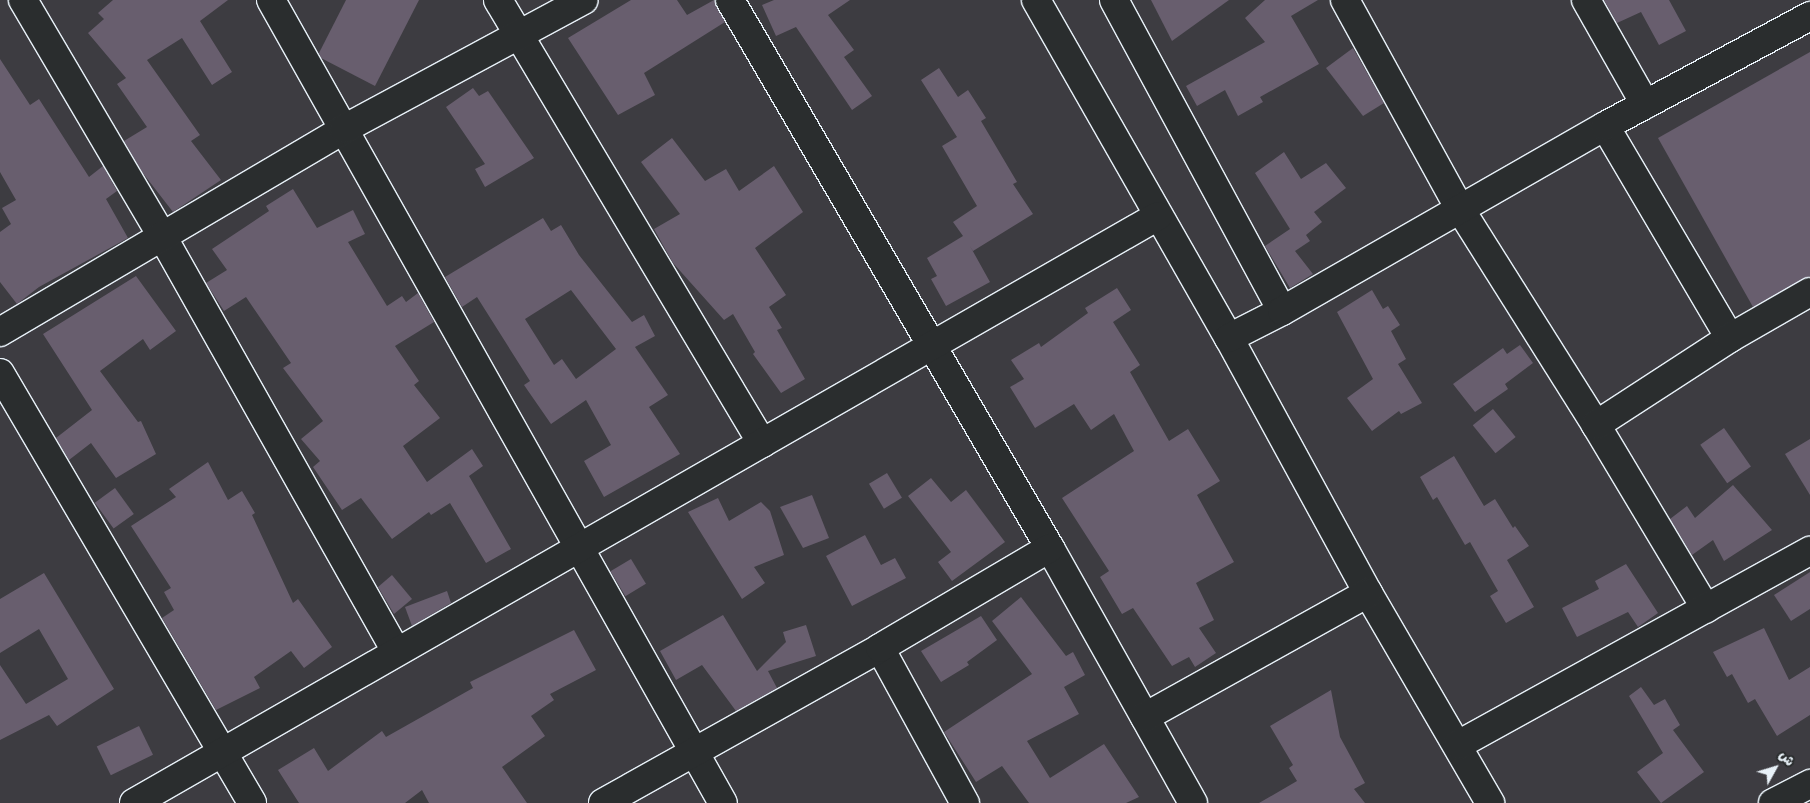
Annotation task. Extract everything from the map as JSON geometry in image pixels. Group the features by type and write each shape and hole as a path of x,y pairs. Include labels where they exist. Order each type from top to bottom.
{"street":[{"path":"23,0 162,236 396,652"},
{"path":"271,0 582,547 694,754 723,803"},
{"path":"498,0 762,443"},
{"path":"0,332 344,129 520,37 584,0"},
{"path":"730,0 933,345 1050,548 1193,803"},
{"path":"1036,0 1228,338 1368,594 1458,745 1490,803"},
{"path":"1114,0 1282,311"},
{"path":"1344,0 1460,209 1596,425 1706,609"},
{"path":"1586,0 1645,104"},
{"path":"1228,338 1282,311 1605,126 1810,16"},
{"path":"1605,126 1730,338"},
{"path":"134,803 1158,216"},
{"path":"1596,425 1730,338 1810,292"},
{"path":"0,373 252,803"},
{"path":"603,803 694,754 880,648 1050,548"},
{"path":"1458,745 1810,551"},
{"path":"1145,717 1368,594"},
{"path":"880,648 965,803"},
{"path":"1773,803 1808,788"}],"building":[{"path":"113,0 228,0 200,21 232,72 212,85 182,38 147,60 200,135 191,141 221,180 173,212 142,172 124,141 147,127 117,84 126,78 88,33 104,19 98,13"},
{"path":"346,0 419,0 375,86 321,58 319,53"},
{"path":"631,0 677,0 687,15 714,0 725,22 644,73 655,95 618,115 568,38"},
{"path":"774,0 850,0 828,15 854,50 844,57 872,96 852,110 796,27 776,36 762,5"},
{"path":"1151,0 1229,0 1172,41"},
{"path":"1265,0 1318,0 1291,16 1319,64 1260,97 1263,102 1238,116 1225,90 1197,106 1186,86 1265,42 1245,18"},
{"path":"1604,0 1669,0 1686,31 1659,45 1641,12 1617,23"},
{"path":"1353,48 1384,103 1363,116 1326,68"},
{"path":"1810,52 1810,276 1753,307 1658,138"},
{"path":"0,59 30,105 39,99 89,177 103,166 117,191 106,199 128,238 39,287 17,304 0,282 0,232 11,224 2,208 16,200 0,172"},
{"path":"939,68 958,97 968,90 986,118 981,121 1017,182 1013,184 1033,214 973,251 970,246 990,282 946,306 931,279 937,276 927,258 963,236 953,222 977,206 942,146 957,137 921,80"},
{"path":"473,88 479,96 488,91 534,158 485,187 475,169 485,164 446,107"},
{"path":"672,138 705,181 726,169 739,191 774,166 803,212 755,248 786,295 769,307 782,328 777,330 805,379 781,393 753,354 755,352 733,314 724,320 673,263 654,229 680,214 641,162"},
{"path":"1284,152 1301,179 1326,163 1346,188 1314,212 1322,222 1306,235 1310,241 1295,251 1313,274 1290,288 1265,246 1290,229 1255,173"},
{"path":"293,189 317,228 353,210 365,234 348,242 387,306 402,296 406,302 418,293 434,322 395,346 419,381 414,385 440,418 403,446 427,482 472,449 483,466 469,476 511,549 486,563 450,503 431,515 429,512 392,539 361,498 342,510 313,467 320,461 301,439 323,421 283,368 291,363 246,297 224,311 206,283 227,270 212,249 269,211 266,206"},
{"path":"543,218 551,231 561,225 579,255 632,322 644,315 655,336 635,347 668,395 649,407 680,454 604,497 584,461 611,445 586,400 551,424 524,385 530,381 477,297 462,307 445,277","holes":["571,290 616,349 576,379 562,359 554,365 525,319"]},
{"path":"136,276 176,331 150,350 143,339 100,371 138,422 141,421 156,454 116,478 91,443 69,460 56,438 92,410 43,334"},
{"path":"1117,288 1131,310 1113,322 1140,365 1130,372 1169,441 1188,429 1220,481 1197,495 1234,562 1196,583 1214,620 1199,628 1216,653 1195,667 1189,657 1172,666 1133,608 1122,614 1100,577 1109,571 1062,498 1134,451 1114,414 1091,430 1074,404 1035,428 1010,387 1024,379 1011,360 1039,343 1041,347 1088,313 1085,308"},
{"path":"1372,290 1383,309 1388,306 1400,325 1391,331 1406,359 1398,364 1422,403 1401,414 1399,411 1372,431 1347,398 1373,379 1337,312"},
{"path":"1520,345 1533,363 1505,384 1508,389 1475,412 1453,384 1503,348 1507,354"},
{"path":"1493,409 1516,437 1495,453 1473,425"},
{"path":"1724,428 1751,467 1727,483 1700,445"},
{"path":"1810,439 1810,495 1785,454"},
{"path":"1454,456 1484,506 1495,499 1513,528 1515,526 1529,546 1507,560 1534,607 1506,623 1490,596 1498,591 1470,542 1465,545 1437,497 1433,500 1420,477"},
{"path":"208,462 228,500 242,491 255,513 252,515 293,603 298,599 332,647 304,668 291,651 254,677 260,688 216,710 162,618 174,610 164,592 171,588 131,526 176,497 169,489"},
{"path":"887,473 902,498 884,509 869,484"},
{"path":"931,478 951,502 966,490 1005,542 952,581 938,562 951,552 908,496"},
{"path":"1733,485 1772,530 1724,561 1713,540 1692,555 1670,519 1687,506 1695,518"},
{"path":"115,488 134,514 114,529 95,503"},
{"path":"812,495 829,538 803,548 780,507"},
{"path":"718,498 729,521 761,502 770,511 784,555 754,567 765,583 742,599 688,512"},
{"path":"865,535 881,565 895,558 906,578 852,606 826,556"},
{"path":"631,559 646,584 625,596 610,571"},
{"path":"1626,564 1658,613 1638,627 1628,612 1577,637 1562,608 1599,589 1595,581"},
{"path":"1810,572 1810,609 1791,621 1774,595"},
{"path":"44,573 114,689 57,726 49,715 0,740 0,665 26,704 68,679 39,629 0,653 0,599"},
{"path":"392,575 412,599 394,614 378,587"},
{"path":"447,591 451,603 412,626 405,607"},
{"path":"1021,597 1066,656 1073,652 1085,675 1064,687 1079,714 1027,741 1050,778 1104,744 1139,797 1126,803 1029,803 1002,766 976,782 944,732 1032,674 992,621"},
{"path":"723,615 757,671 786,642 783,632 806,625 816,656 768,671 777,688 736,711 702,665 676,680 660,651"},
{"path":"981,616 997,640 967,662 969,665 941,682 921,651"},
{"path":"1764,628 1789,680 1810,667 1810,715 1777,736 1755,699 1748,703 1732,674 1727,677 1713,652"},
{"path":"574,630 596,670 550,694 554,700 531,716 545,736 502,767 527,803 429,803 422,790 405,803 299,803 278,770 314,748 328,771 382,731 386,737 473,688 470,682"},
{"path":"1641,687 1654,705 1665,699 1680,725 1673,730 1704,772 1661,803 1637,772 1663,753 1629,696"},
{"path":"1331,690 1340,737 1365,783 1354,789 1365,803 1259,803 1297,781 1289,768 1293,765 1270,726"},
{"path":"139,726 153,755 111,775 97,747"}]}
